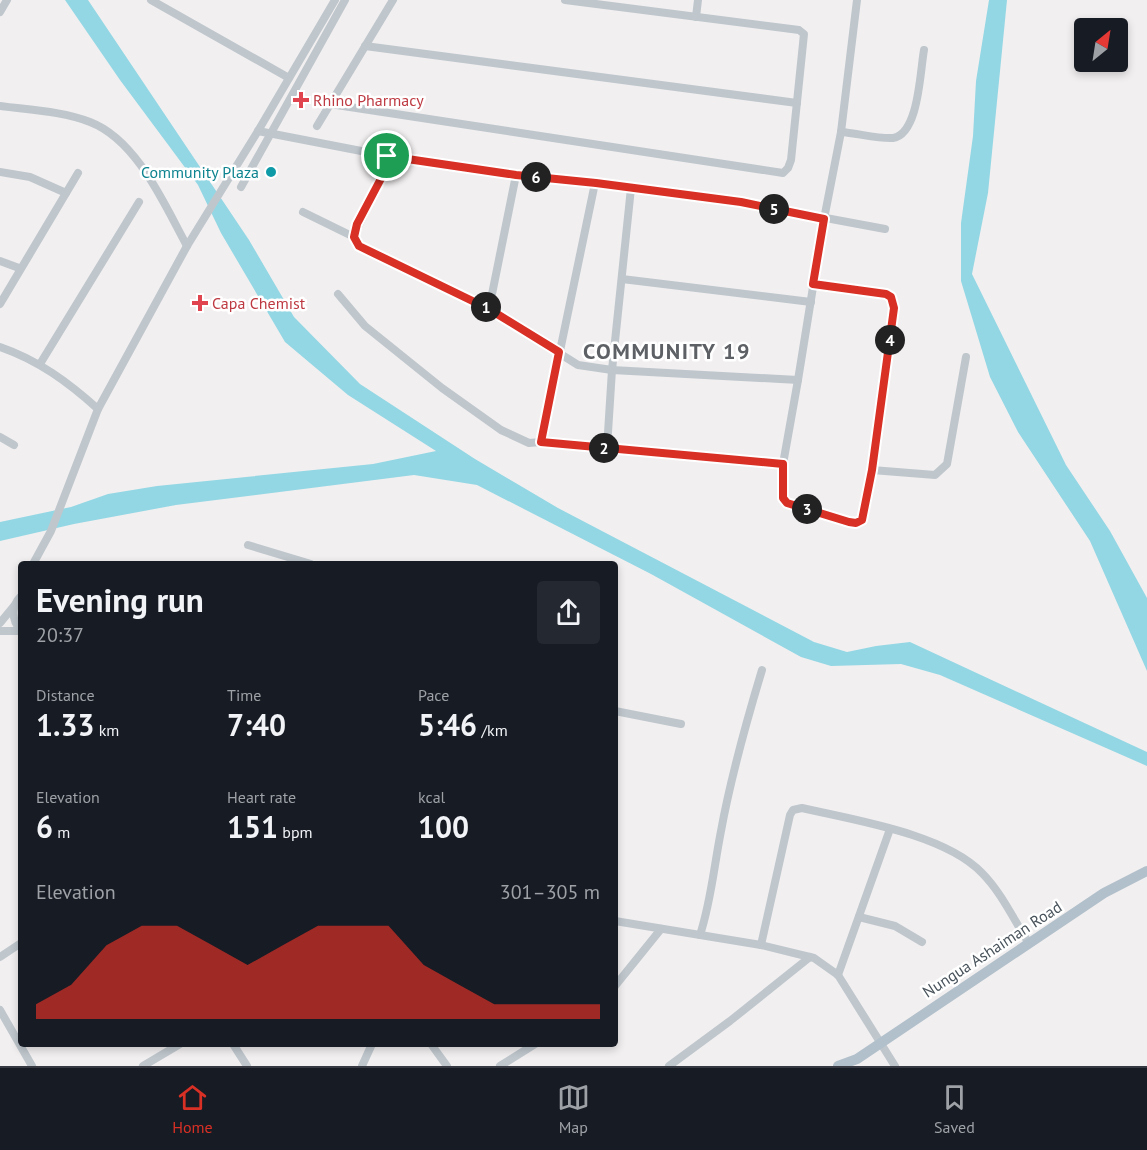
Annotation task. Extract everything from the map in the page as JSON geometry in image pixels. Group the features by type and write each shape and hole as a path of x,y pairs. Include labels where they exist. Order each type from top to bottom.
{"main road":[{"name":"Nungua Ashaiman Road","path":"838,1066 854,1062 881,1041 1104,892 1147,872"}],"street":[{"path":"0,12 7,0"},
{"path":"151,0 289,78"},
{"path":"35,561 44,548 98,409 188,246 335,0"},
{"path":"241,187 345,0"},
{"path":"317,126 393,0"},
{"path":"330,104 783,173 788,168 791,160 804,34 799,30 565,0"},
{"path":"696,17 698,0"},
{"path":"813,284 886,294 893,301 894,308 872,470 864,516 856,523 784,500 783,464 798,380 813,284 824,219 841,132 857,0"},
{"path":"365,46 797,103"},
{"path":"841,132 892,138 902,135 910,124 914,112 924,50"},
{"path":"0,106 74,117 102,127 128,150 149,178 188,246"},
{"path":"258,131 387,156 516,175 741,202 885,229"},
{"path":"354,237 357,224 385,171 387,156"},
{"path":"0,172 30,177 66,193"},
{"path":"0,304 78,173"},
{"path":"489,309 516,175"},
{"path":"541,442 596,183"},
{"path":"607,448 612,370 631,188"},
{"path":"40,364 139,202"},
{"path":"303,212 354,237 359,246 368,251 489,309 578,365 612,370 798,380"},
{"path":"0,261 20,268"},
{"path":"622,279 811,302"},
{"path":"338,294 365,326 442,388 501,430 529,443 541,442 783,464"},
{"path":"0,347 40,364 76,389 98,409"},
{"path":"872,470 934,475 947,464 966,357"},
{"path":"0,437 14,445"},
{"path":"248,545 301,561"},
{"path":"42,561 44,548"},
{"path":"0,623 18,600"},
{"path":"14,606 14,620 18,626"},
{"path":"0,631 18,631"},
{"path":"700,935 706,917 713,868 733,772 762,670"},
{"path":"618,712 681,724"},
{"path":"761,945 793,810 802,808 890,829 949,850 982,873 1028,942"},
{"path":"838,975 890,829"},
{"path":"859,917 895,926 922,942"},
{"path":"618,922 761,945 810,957 824,964 838,975 895,1066"},
{"path":"618,982 661,929"},
{"path":"0,957 18,945"},
{"path":"669,1066 810,957"},
{"path":"0,1010 18,1042"},
{"path":"21,1047 32,1066"},
{"path":"143,1066 175,1047"},
{"path":"234,1047 247,1066"},
{"path":"362,1066 371,1047"},
{"path":"433,1047 447,1066"},
{"path":"500,1066 529,1047"}],"water":[{"path":"65,0 88,0 249,240 294,317 360,384 475,459 558,508 814,642 847,652 910,642 1147,752 1147,766 940,675 901,664 831,666 801,657 651,574 477,485 414,475 176,505 74,524 0,541 0,522 71,507 108,494 157,486 373,464 436,451 348,395 285,342 221,233 198,185 120,80"},
{"path":"989,0 1007,0 988,193 972,274 1066,465 1110,531 1147,598 1147,671 1090,541 1018,432 990,377 961,281 961,223 973,136 976,81"}],"place":[{"name":"Rhino Pharmacy","path":"301,100"},
{"name":"Community Plaza","path":"271,172"},
{"name":"Capa Chemist","path":"200,303"}],"district":[{"name":"COMMUNITY 19","path":"667,351"}],"route":[{"path":"387,156 516,175 741,202 824,219 813,284 886,294 891,297 894,308 872,470 862,520 856,523 849,522 787,503 783,498 783,464 541,442 559,352 489,309 368,251 359,246 355,240 357,224 385,171 387,156"}]}
